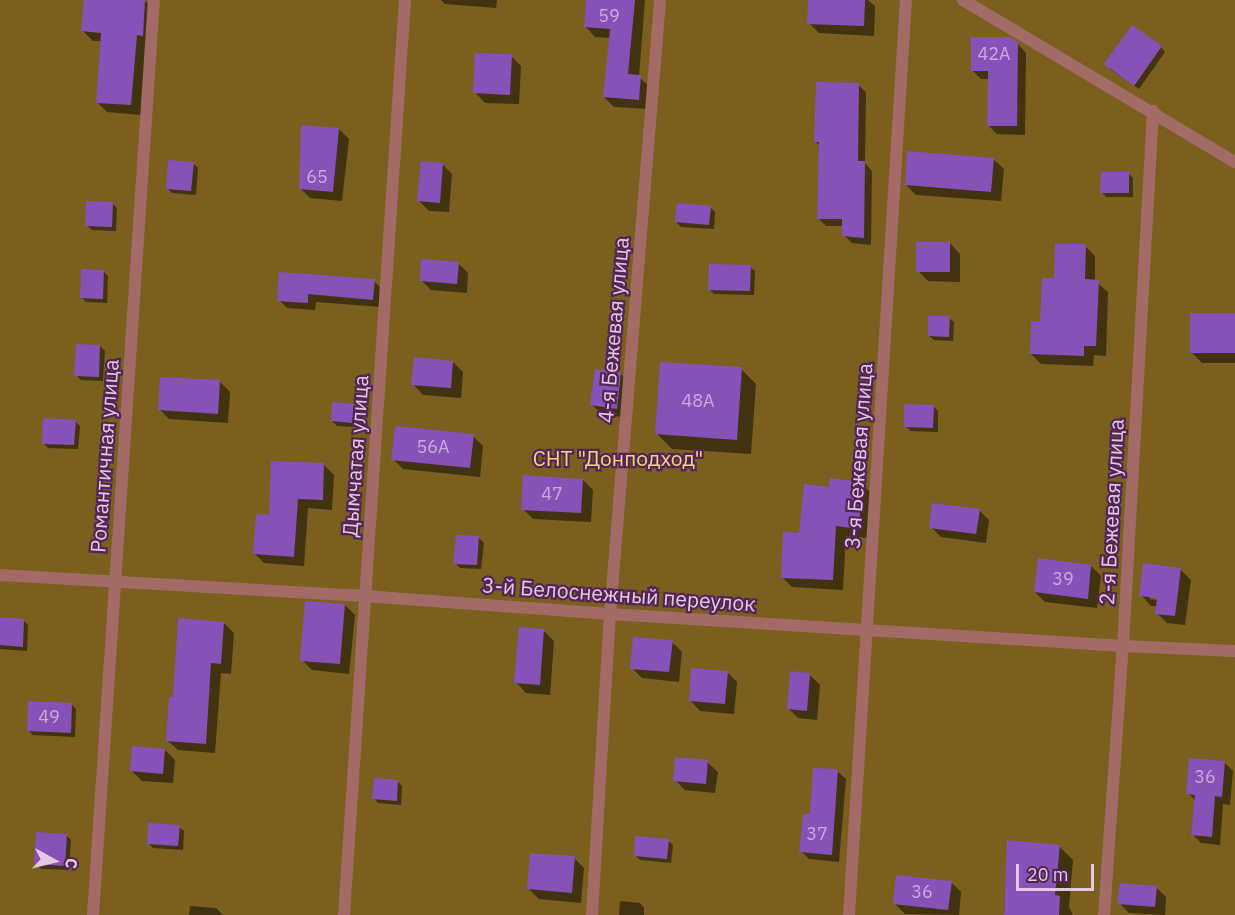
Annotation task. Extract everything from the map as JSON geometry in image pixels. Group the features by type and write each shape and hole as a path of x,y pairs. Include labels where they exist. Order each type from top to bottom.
{"street":[{"name":"Романтичная улица","path":"93,915 154,0"},
{"name":"Дымчатая улица","path":"344,915 405,0"},
{"name":"4-я Бежевая улица","path":"592,915 610,614 660,0"},
{"name":"3-я Бежевая улица","path":"849,915 906,0"},
{"path":"963,0 1153,111 1235,162"},
{"name":"2-я Бежевая улица","path":"1104,915 1123,646 1153,111"},
{"name":"3-й Белоснежный переулок","path":"0,575 364,596 1123,646 1235,651"}],"green space":[{"name":"СНТ \"Донподход\"","path":"0,0 1235,0 1235,915 0,915"}],"building":[{"path":"84,0 145,0 143,36 137,35 131,105 96,103 101,33 81,31"},
{"path":"586,0 635,0 628,74 641,75 639,100 603,97 610,29 584,27"},
{"path":"808,0 865,0 864,26 807,24"},
{"path":"1132,25 1162,46 1134,86 1104,64"},
{"path":"971,37 1009,37 1018,42 1017,126 987,126 988,71 971,71"},
{"path":"475,53 512,54 510,95 473,93"},
{"path":"816,82 859,83 858,161 865,161 864,238 842,236 842,219 817,219 819,142 814,142"},
{"path":"301,125 339,128 333,192 299,189"},
{"path":"907,151 994,158 991,192 905,185"},
{"path":"168,160 194,162 191,191 166,189"},
{"path":"421,161 443,163 440,203 417,201"},
{"path":"1101,172 1129,172 1129,193 1100,193"},
{"path":"86,201 113,202 112,227 85,226"},
{"path":"677,203 711,206 709,225 675,222"},
{"path":"916,242 950,242 950,272 916,272"},
{"path":"1055,244 1086,244 1085,279 1099,280 1096,346 1084,346 1084,356 1030,354 1031,321 1040,321 1042,278 1054,278"},
{"path":"421,259 459,262 457,284 420,281"},
{"path":"709,264 751,265 750,291 708,290"},
{"path":"81,269 104,270 103,299 80,298"},
{"path":"279,272 375,279 373,300 308,294 308,303 277,301"},
{"path":"1190,313 1235,313 1235,353 1190,353"},
{"path":"928,316 950,316 949,337 928,336"},
{"path":"76,344 100,345 99,377 74,376"},
{"path":"414,357 453,361 451,388 411,385"},
{"path":"660,362 742,367 737,440 655,434"},
{"path":"595,369 621,373 617,409 590,405"},
{"path":"160,377 220,380 218,414 158,410"},
{"path":"332,402 354,404 352,423 331,421"},
{"path":"904,404 934,405 933,428 904,427"},
{"path":"43,418 76,420 74,445 42,444"},
{"path":"395,426 474,434 470,468 391,460"},
{"path":"271,461 324,463 323,500 298,499 294,557 253,554 256,514 269,515"},
{"path":"523,475 583,479 581,513 521,510"},
{"path":"830,478 862,482 859,529 836,526 833,580 781,578 783,532 799,533 804,484 829,487"},
{"path":"932,503 980,509 976,534 929,528"},
{"path":"456,535 479,536 477,565 453,564"},
{"path":"1038,558 1091,565 1088,599 1034,592"},
{"path":"1143,563 1181,568 1175,616 1155,614 1157,598 1139,596"},
{"path":"305,601 345,604 340,664 300,661"},
{"path":"0,617 24,619 23,647 0,645"},
{"path":"178,618 224,622 221,664 211,663 206,744 166,741 169,697 173,697"},
{"path":"519,627 544,629 540,685 514,683"},
{"path":"633,637 673,640 669,672 630,669"},
{"path":"691,668 728,671 725,704 689,701"},
{"path":"790,671 810,673 807,711 787,709"},
{"path":"28,701 72,703 71,733 27,731"},
{"path":"132,746 165,749 163,774 130,771"},
{"path":"675,757 708,760 706,784 673,781"},
{"path":"1189,758 1225,761 1222,797 1215,796 1212,837 1191,835 1195,795 1186,794"},
{"path":"813,768 838,769 832,855 799,852 803,814 810,814"},
{"path":"374,778 398,780 397,801 372,799"},
{"path":"148,823 180,825 178,846 147,844"},
{"path":"36,832 67,834 65,866 34,864"},
{"path":"635,836 669,839 667,859 634,856"},
{"path":"1007,840 1060,845 1055,895 1060,896 1059,915 1004,915"},
{"path":"530,853 575,856 572,893 527,889"},
{"path":"896,875 952,881 948,910 893,904"},
{"path":"1120,883 1157,886 1155,907 1117,904"}]}
